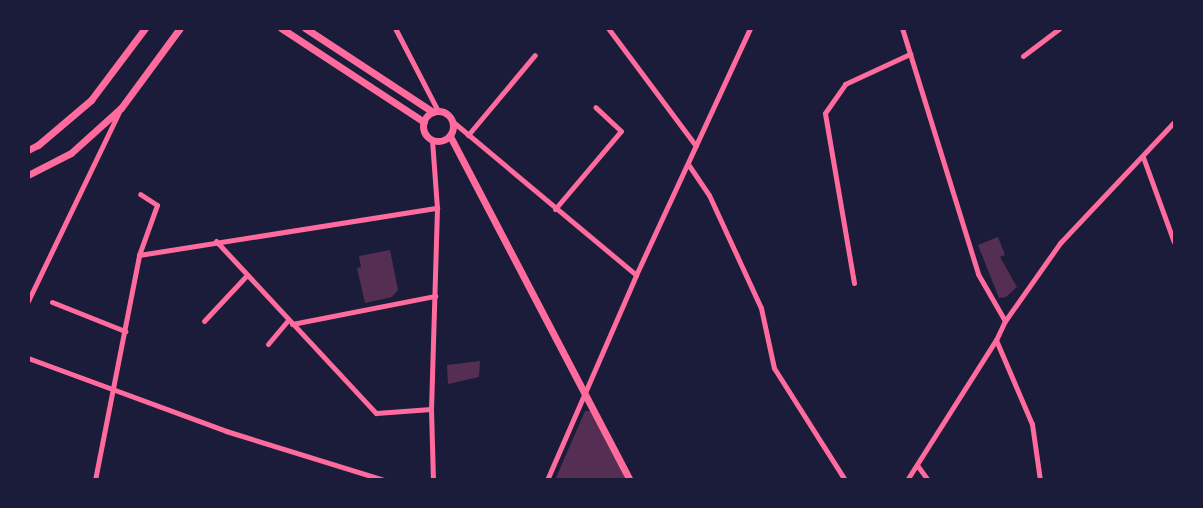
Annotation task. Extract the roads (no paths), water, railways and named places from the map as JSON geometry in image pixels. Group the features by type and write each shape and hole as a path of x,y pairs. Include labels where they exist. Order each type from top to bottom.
{"street":[{"path":"28,150 38,145 91,100 145,28"},
{"path":"28,300 121,108 180,28"},
{"path":"281,28 424,122"},
{"path":"305,28 435,112 447,114 468,135 636,276"},
{"path":"394,28 435,112"},
{"path":"608,28 696,146"},
{"path":"547,480 636,276 750,28"},
{"path":"902,28 978,274 1005,321"},
{"path":"1023,56 1060,28"},
{"path":"468,135 535,54"},
{"path":"855,282 825,113 845,84 910,54"},
{"path":"555,209 621,131 595,107"},
{"path":"28,175 71,153 121,108"},
{"path":"424,122 435,112"},
{"path":"452,121 450,136 630,480"},
{"path":"424,122 425,135 432,140 441,141 450,136"},
{"path":"907,480 996,340 1005,321 1060,243 1174,122"},
{"path":"432,140 437,208 431,409 433,480"},
{"path":"1143,157 1174,242"},
{"path":"688,164 709,195 760,308 774,368 845,480"},
{"path":"95,480 139,255 157,205 140,194"},
{"path":"139,255 216,241 437,208"},
{"path":"216,241 376,413 431,409"},
{"path":"204,321 247,275"},
{"path":"268,344 290,322 435,296"},
{"path":"52,302 125,331"},
{"path":"996,340 1032,424 1040,480"},
{"path":"28,358 226,431 384,480"},
{"path":"917,465 928,480"}]}
